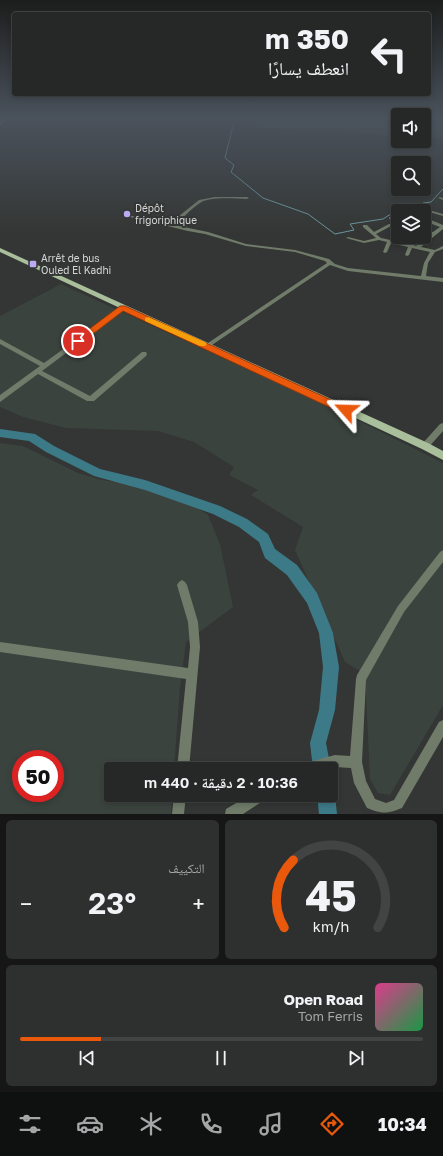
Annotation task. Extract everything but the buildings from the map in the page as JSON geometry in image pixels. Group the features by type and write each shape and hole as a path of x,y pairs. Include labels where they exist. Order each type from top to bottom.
{"main road":[{"path":"0,250 425,446 443,456"}],"street":[{"path":"171,225 181,220 200,201 222,198 247,198"},
{"path":"431,207 443,210"},
{"path":"431,212 443,215"},
{"path":"128,216 206,233 246,245 295,251 327,260 330,263 348,269 443,280"},
{"path":"418,247 443,227 431,222"},
{"path":"374,233 389,225"},
{"path":"365,226 379,239"},
{"path":"348,238 364,242 379,239 432,251 436,251 443,247"},
{"path":"385,252 390,241"},
{"path":"406,255 411,246"},
{"path":"423,278 424,268 432,251"},
{"path":"207,346 330,263"},
{"path":"0,399 123,308"},
{"path":"0,341 45,366"},
{"path":"38,371 92,399 144,354"},
{"path":"425,446 443,426"},
{"path":"443,555 401,609 361,679 356,762 360,783 371,804 386,810 398,804 443,726"},
{"path":"182,585 194,622 195,647 184,762"},
{"path":"0,648 192,674"},
{"path":"331,762 356,762"},
{"path":"178,814 179,802"},
{"path":"231,814 251,802"}],"shaded area":[{"path":"61,284 349,416 443,463 443,705 390,795 378,793 370,779 365,674 345,662 295,550 303,527 251,495 258,490 229,475 234,467 194,442 158,431 66,428 23,417 0,407 0,316"},
{"path":"0,443 23,446 78,473 102,480 137,485 193,505 208,515 220,544 233,607 186,642 180,688 175,762 104,762 104,802 172,802 171,814 0,814"}],"waterway":[{"path":"226,156 225,158 234,165 231,172 263,198 308,214 335,234 354,230 350,224 383,219 394,212 422,207 423,203 431,202 443,189"},
{"path":"0,433 31,437 50,449 98,473 145,485 216,510 243,523 264,538 270,553 292,570 312,598 326,633 331,667 327,710 318,743 321,762"},
{"path":"327,802 328,814"}],"slow traffic":[{"path":"148,319 203,344"}],"place":[{"name":"Dépôt frigoriphique","path":"127,214"},
{"name":"Arrêt de bus Ouled El Kadhi","path":"33,264"}],"route":[{"path":"78,341 123,308 346,410"}]}
